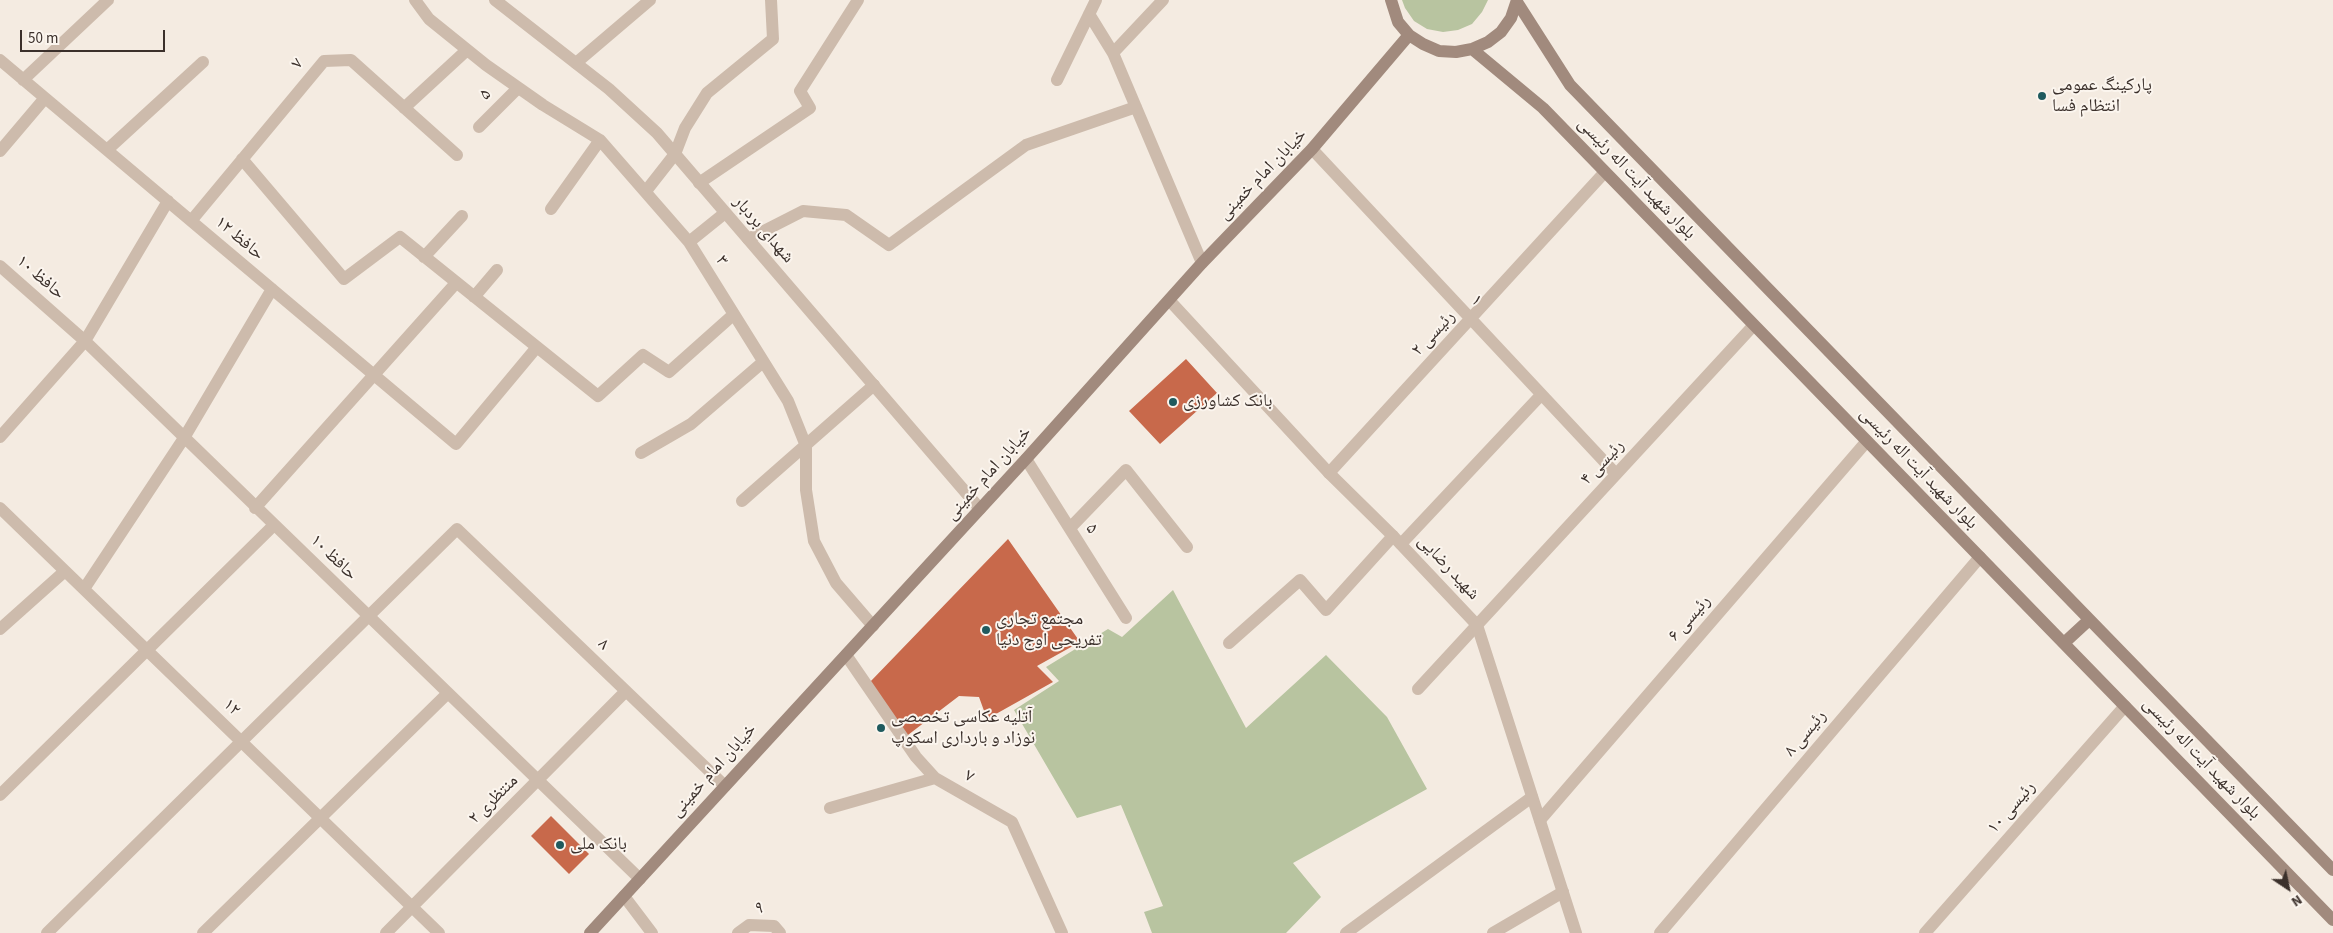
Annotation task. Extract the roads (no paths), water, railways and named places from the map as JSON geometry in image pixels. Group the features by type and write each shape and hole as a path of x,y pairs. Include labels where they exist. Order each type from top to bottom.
{"main road":[{"path":"1391,0 1398,22 1409,35 1423,44 1439,50 1456,52 1472,49 1488,42 1501,32 1511,18 1517,1"},
{"name":"بلوار شهید آیت اله رئیسی","path":"1517,1 1570,86 2333,870"},
{"name":"خیابان امام خمینی","path":"590,933 1026,459 1170,301 1202,263 1312,149 1409,35"},
{"name":"بلوار شهید آیت اله رئیسی","path":"1472,49 1543,108 1604,173 2333,920"},
{"path":"2064,643 2089,620"}],"street":[{"path":"24,80 108,0"},
{"name":"۳","path":"415,0 429,19 467,50 543,106 600,140 689,242 788,401 806,446 806,490 814,540 836,583 873,626"},
{"name":"شهدای بردبار","path":"494,0 576,63 643,120 675,154 980,509"},
{"path":"576,63 650,0"},
{"path":"646,191 675,154 685,128 707,93 773,39 771,0"},
{"path":"700,183 810,108 800,91 858,0"},
{"path":"1057,80 1096,0"},
{"path":"1113,53 1163,0"},
{"path":"1088,14 1113,53 1202,263"},
{"path":"404,108 467,50"},
{"name":"حافظ ۱۲","path":"0,60 456,444 537,347"},
{"name":"۷","path":"191,221 324,61 350,60 457,155"},
{"path":"107,150 203,62"},
{"name":"۵","path":"480,127 518,88"},
{"path":"0,151 45,98"},
{"path":"748,239 802,211 846,215 889,245 1026,146 1136,107"},
{"path":"551,209 600,140"},
{"name":"۱","path":"1312,149 1616,474"},
{"path":"242,159 344,279 400,237 598,396 643,355 669,372 733,315"},
{"name":"رئیسی ۲","path":"1329,473 1604,173"},
{"path":"0,437 85,341 168,201"},
{"path":"689,242 725,213"},
{"path":"424,256 462,216"},
{"name":"حافظ ۱۰","path":"0,266 85,341 640,879"},
{"path":"474,297 497,270"},
{"path":"256,508 456,283"},
{"path":"84,589 184,438 272,289"},
{"name":"شهید رضایی","path":"1170,301 1329,473 1397,540 1477,625 1576,933"},
{"name":"رئیسی ۴","path":"1418,689 1753,326"},
{"path":"641,453 691,424 763,362"},
{"path":"742,501 874,385"},
{"path":"1228,643 1300,580 1326,610 1541,395"},
{"name":"رئیسی ۶","path":"1540,820 1867,441"},
{"name":"۵","path":"1026,459 1126,618"},
{"path":"1070,528 1126,470 1187,546"},
{"name":"۱۲","path":"0,508 439,933"},
{"path":"0,795 145,649 274,525"},
{"name":"۸","path":"368,616 457,529 725,786"},
{"name":"رئیسی ۸","path":"1660,933 1980,557"},
{"path":"0,629 65,571"},
{"path":"47,933 368,616"},
{"name":"۷","path":"846,655 916,757 935,778 1012,822 1062,933"},
{"name":"منتظری ۲","path":"386,933 626,691"},
{"path":"203,933 448,693"},
{"name":"رئیسی ۱۰","path":"1925,933 2125,706"},
{"path":"830,808 935,778"},
{"path":"1346,933 1532,796"},
{"path":"1493,933 1562,892"},
{"path":"624,896 652,933"},
{"name":"۹","path":"738,933 749,926 774,926 780,933"}],"place":[{"name":"پارکینگ عمومی انتظام فسا","path":"2042,96"},
{"name":"بانک کشاورزی","path":"1173,402"},
{"name":"مجتمع تجاری تفریحی اوج دنیا","path":"986,630"},
{"name":"آتلیه عکاسی تخصصی نوزاد و بارداری اسکوپ","path":"881,728"},
{"name":"بانک ملی","path":"560,845"}]}
